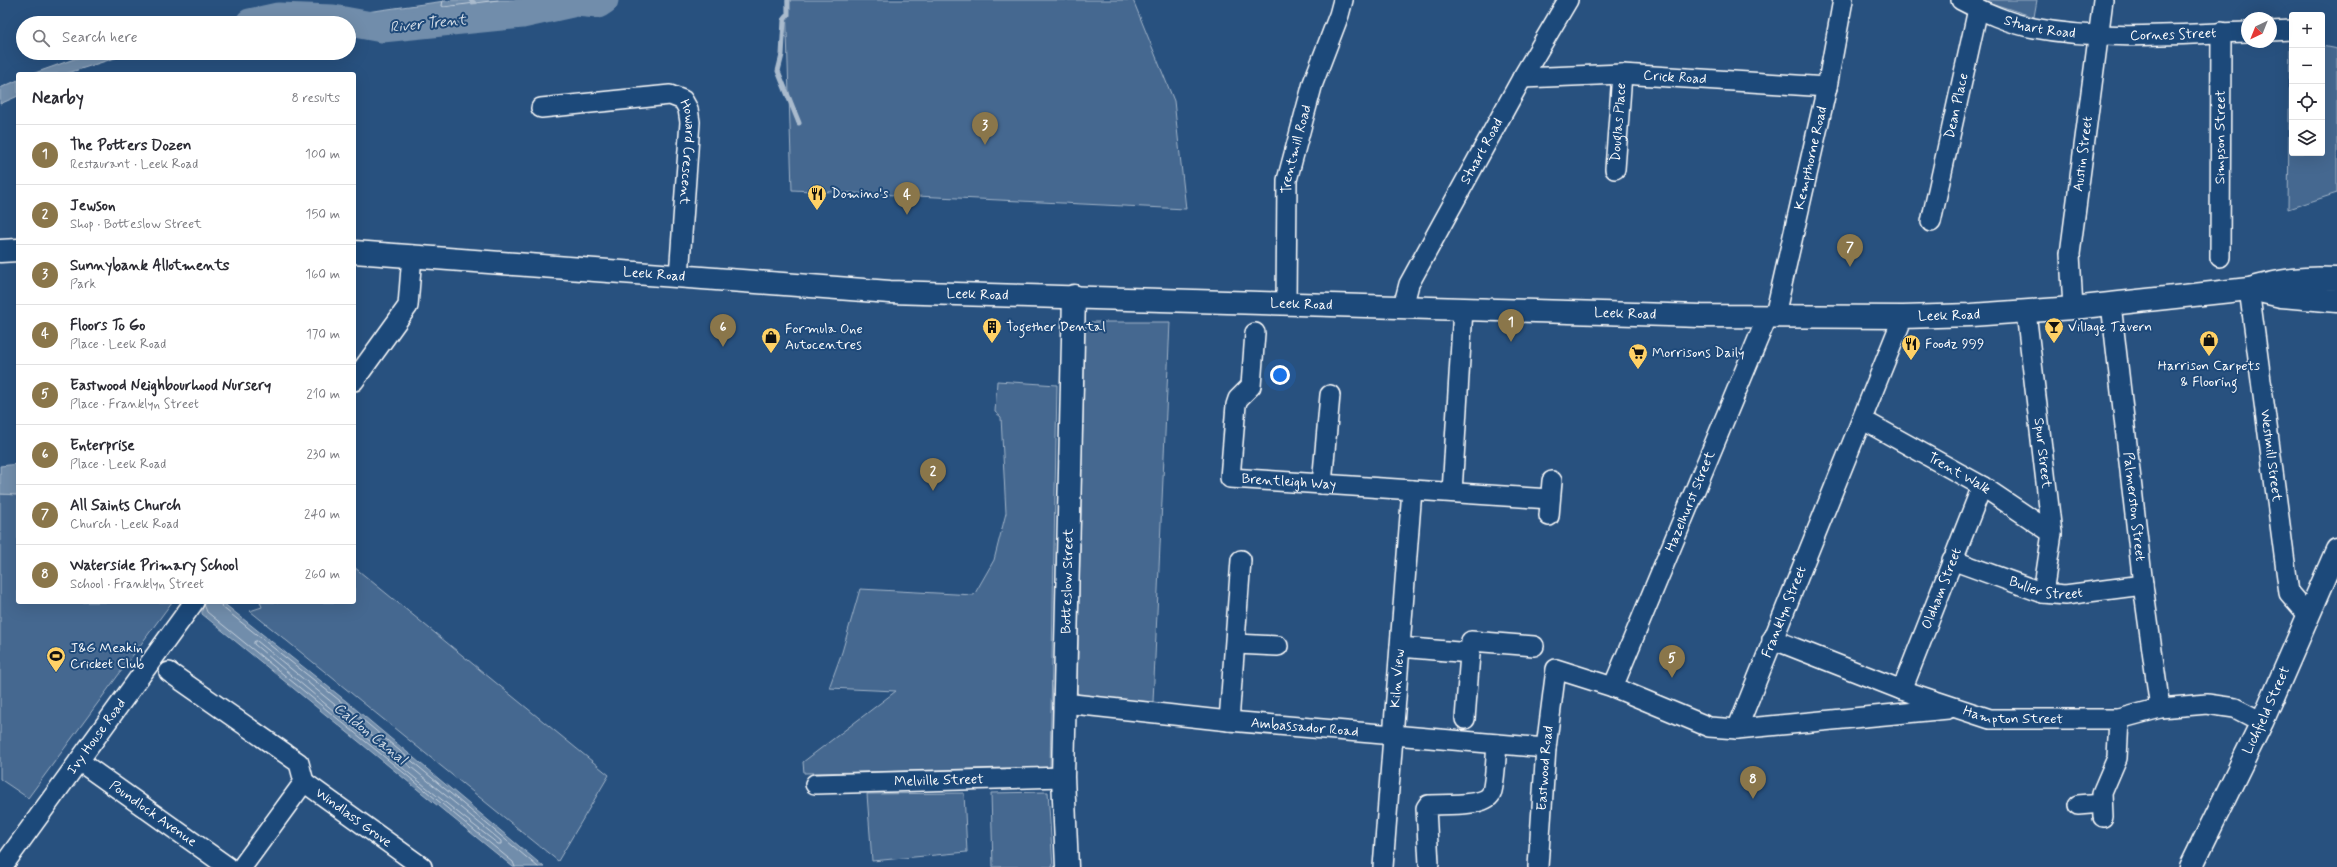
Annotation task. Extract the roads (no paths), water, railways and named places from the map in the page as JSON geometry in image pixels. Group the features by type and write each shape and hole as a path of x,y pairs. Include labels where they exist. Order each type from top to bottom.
{"main road":[{"path":"0,251 16,250"},
{"name":"Leek Road","path":"356,252 412,255 890,292 1074,296 1286,304 1701,316 1771,315 1903,317 2026,312 2249,289 2283,279 2310,277 2337,279"},
{"name":"Leek Road","path":"2249,289 2281,296 2337,301"},
{"name":"Botteslow Street","path":"1067,867 1063,777 1074,296"},
{"name":"Lichfield Street","path":"2191,867 2262,722 2337,550"}],"street":[{"name":"Trentmill Road","path":"1286,304 1287,180 1314,83 1339,15 1342,0"},
{"name":"Stuart Road","path":"1403,307 1409,284 1522,78 1568,0"},
{"name":"Kempthorne Road","path":"1771,315 1827,87 1843,0"},
{"name":"Stuart Road","path":"1961,0 1978,10 2033,28 2099,35"},
{"name":"Austin Street","path":"2073,308 2070,254 2103,0"},
{"name":"Dean Place","path":"1931,222 1928,200 1978,10"},
{"path":"2277,31 2289,30"},
{"name":"Simpson Street","path":"2213,246 2221,32"},
{"name":"Cornes Street","path":"2099,35 2241,32"},
{"name":"Crick Road","path":"1522,78 1622,74 1827,87"},
{"name":"Douglas Place","path":"1615,169 1622,74"},
{"name":"Howard Crescent","path":"541,108 670,95 683,100 688,109 690,122 679,276"},
{"path":"356,378 408,306 412,255"},
{"name":"Westmill Street","path":"2249,289 2289,593 2308,615"},
{"name":"Palmerston Street","path":"2110,304 2143,585 2160,708"},
{"path":"1452,492 1463,309"},
{"name":"Spur Street","path":"2026,312 2052,533 2042,593"},
{"name":"Hazelhurst Street","path":"1613,687 1771,315"},
{"name":"Franklyn Street","path":"1737,729 1772,639 1863,420 1903,317"},
{"name":"Brentleigh Way","path":"1255,333 1252,386 1238,399 1236,405 1230,478 1550,499"},
{"path":"1322,484 1330,395"},
{"name":"Trent Walk","path":"1863,420 1982,486 2052,533"},
{"name":"Oldham Street","path":"1902,690 1982,486"},
{"name":"Kiln View","path":"1383,867 1412,490"},
{"path":"1229,721 1236,644 1241,560"},
{"name":"Buller Street","path":"1952,560 2042,593 2066,595 2143,585"},
{"name":"Ivy House Road","path":"2,867 192,604"},
{"name":"Hampton Street","path":"1772,639 1902,690 1990,719 2119,719 2160,708 2207,704 2235,708 2262,722"},
{"path":"1465,719 1471,641 1534,646"},
{"path":"1236,644 1278,646"},
{"path":"1400,647 1470,653"},
{"name":"Eastwood Road","path":"1538,867 1546,748 1556,670 1613,687"},
{"path":"168,672 299,763 304,782 242,867"},
{"path":"1613,687 1709,727 1737,729 1955,708"},
{"name":"Ambassador Road","path":"1064,703 1229,721 1546,748"},
{"path":"2078,805 2103,810 2102,793 2117,758 2119,719"},
{"path":"1429,864 1426,808 1428,805 1474,803 1485,801 1491,793 1497,744"},
{"name":"Poundlock Avenue","path":"79,761 228,867"},
{"name":"Melville Street","path":"815,784 1063,777"},
{"name":"Windlass Grove","path":"304,782 418,866"}],"water":[{"path":"452,0 528,0 356,23 356,16 261,16 276,13 345,15"},
{"path":"71,60 109,60 71,72 38,72"},
{"path":"16,81 16,97 0,104 0,88"},
{"path":"16,464 16,495 0,494 0,466"},
{"name":"Caldon Canal","path":"198,604 225,604 346,701 544,867 513,867 202,614 202,607"}],"waterway":[{"path":"471,0 486,17"},
{"name":"River Trent","path":"356,23 382,28 522,14 576,2 598,4 604,0"},
{"path":"788,0 788,15 784,20 782,55 778,71 799,123"}],"place":[{"name":"Sunnybank Allotments","path":"985,145"},
{"name":"Domino's","path":"817,211"},
{"name":"Floors To Go","path":"907,215"},
{"name":"All Saints Church","path":"1850,267"},
{"name":"The Potters Dozen","path":"1511,342"},
{"name":"Together Dental","path":"992,344"},
{"name":"Village Tavern","path":"2054,344"},
{"name":"Enterprise","path":"723,347"},
{"name":"Formula One Autocentres","path":"771,354"},
{"name":"Harrison Carpets & Flooring","path":"2209,357"},
{"name":"Foodz 999","path":"1911,361"},
{"name":"Morrisons Daily","path":"1638,370"},
{"name":"Jewson","path":"933,491"},
{"name":"J&G Meakin Cricket Club","path":"56,673"},
{"name":"Eastwood Neighbourhood Nursery","path":"1672,678"},
{"name":"Waterside Primary School","path":"1753,799"}]}
